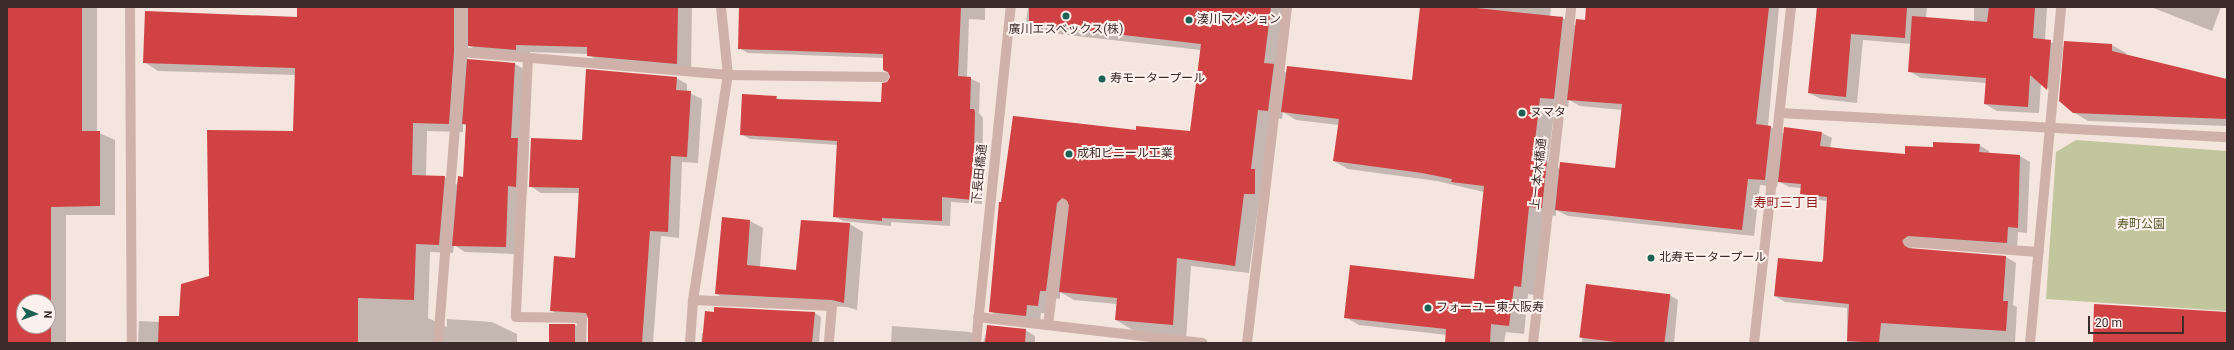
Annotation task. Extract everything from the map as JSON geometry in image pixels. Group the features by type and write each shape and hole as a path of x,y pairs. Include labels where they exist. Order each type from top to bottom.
{"street":[{"path":"130,7 132,343"},
{"path":"438,343 461,52 461,7"},
{"path":"690,343 693,300 728,75 721,7"},
{"name":"下長田橋通","path":"976,343 1011,7"},
{"path":"1247,343 1287,7"},
{"name":"上一本木橋通","path":"1533,343 1571,7"},
{"path":"1754,343 1791,7"},
{"path":"2030,343 2061,7"},
{"path":"461,52 728,75 884,77"},
{"path":"528,58 516,317 582,318 581,343"},
{"path":"1780,113 2049,126 2227,137"},
{"path":"1048,326 1063,204"},
{"path":"1908,242 2039,252"},
{"path":"693,300 832,306 829,343"},
{"path":"978,317 1202,343"}],"green space":[{"name":"寿町公園","path":"2076,140 2227,151 2227,311 2046,299 2056,152"}],"building":[{"path":"7,7 82,7 82,131 100,131 100,206 51,207 51,294 16,294 16,334 51,334 51,343 7,343"},
{"path":"297,7 454,7 454,52 449,124 413,123 412,175 445,176 439,245 416,244 414,300 358,298 358,343 158,343 159,316 179,316 181,284 209,276 207,130 293,131 295,68 143,63 145,11 297,17"},
{"path":"468,7 678,7 677,64 587,56 587,47 516,45 516,50 468,46"},
{"path":"739,7 961,7 958,76 971,77 970,109 974,109 975,112 973,200 942,197 942,221 882,218 882,221 833,217 837,141 740,135 742,94 777,96 776,99 881,102 882,83 887,82 890,77 888,72 883,70 883,54 738,49"},
{"path":"1029,7 1271,7 1264,63 1274,64 1268,111 1258,110 1251,169 1255,169 1255,194 1244,194 1235,266 1177,258 1173,325 1115,320 1117,298 1059,292 1069,205 1063,198 1057,203 1046,291 1040,291 1038,306 1027,305 1026,316 989,312 999,202 1001,202 1013,116 1136,130 1136,126 1190,131 1201,44 1029,24"},
{"path":"1420,7 1467,7 1563,17 1554,99 1540,98 1533,159 1547,161 1542,208 1529,207 1521,287 1514,286 1509,326 1491,324 1490,343 1445,343 1446,329 1344,318 1350,265 1474,279 1484,186 1451,182 1452,179 1422,173 1333,161 1339,119 1281,112 1287,66 1412,80"},
{"path":"1586,7 1769,7 1756,124 1771,126 1765,180 1748,179 1742,230 1555,210 1560,162 1615,168 1622,104 1567,100 1576,19 1585,20"},
{"path":"1817,7 1907,7 1905,38 1851,34 1846,97 1808,93"},
{"path":"1989,7 2035,7 2033,38 2051,40 2047,90 2030,75 2028,107 1984,104 1986,78 1908,72 1912,16 1987,22"},
{"path":"2064,41 2112,44 2112,51 2227,79 2227,119 2073,113 2059,101"},
{"path":"467,59 515,63 511,138 518,138 516,187 508,186 506,247 452,246 458,176 463,177 466,124 462,124"},
{"path":"586,69 677,77 676,90 691,91 687,157 671,156 668,232 650,231 642,343 588,343 588,318 586,313 550,311 554,256 575,258 579,188 529,187 531,138 582,140"},
{"path":"1784,127 1822,132 1820,146 1905,154 1905,146 1933,147 1933,142 1980,144 1979,152 2020,155 2018,228 2008,227 2007,243 1908,236 1902,241 1908,248 2006,256 2003,301 2008,301 2006,331 1881,323 1879,343 1847,341 1849,304 1774,296 1778,258 1822,262 1827,197 1800,194 1801,184 1778,182"},
{"path":"722,217 750,220 747,265 796,270 801,220 850,223 844,303 832,300 715,294"},
{"path":"1586,284 1670,294 1664,343 1623,343 1579,338"},
{"path":"2094,304 2227,312 2227,343 2093,343"},
{"path":"714,307 815,312 812,343 702,343 705,311 714,312"},
{"path":"549,324 575,324 575,343 549,343"},
{"path":"987,325 1026,329 1025,343 985,343"}],"place":[{"name":"廣川エスベックス(株)","path":"1066,16"},
{"name":"湊川マンション","path":"1189,20"},
{"name":"寿モータープール","path":"1102,79"},
{"name":"ヌマタ","path":"1522,113"},
{"name":"成和ビニール工業","path":"1069,154"},
{"name":"北寿モータープール","path":"1651,258"},
{"name":"フォーユー東大阪寿","path":"1428,308"}],"district":[{"name":"寿町三丁目","path":"1786,203"}]}
